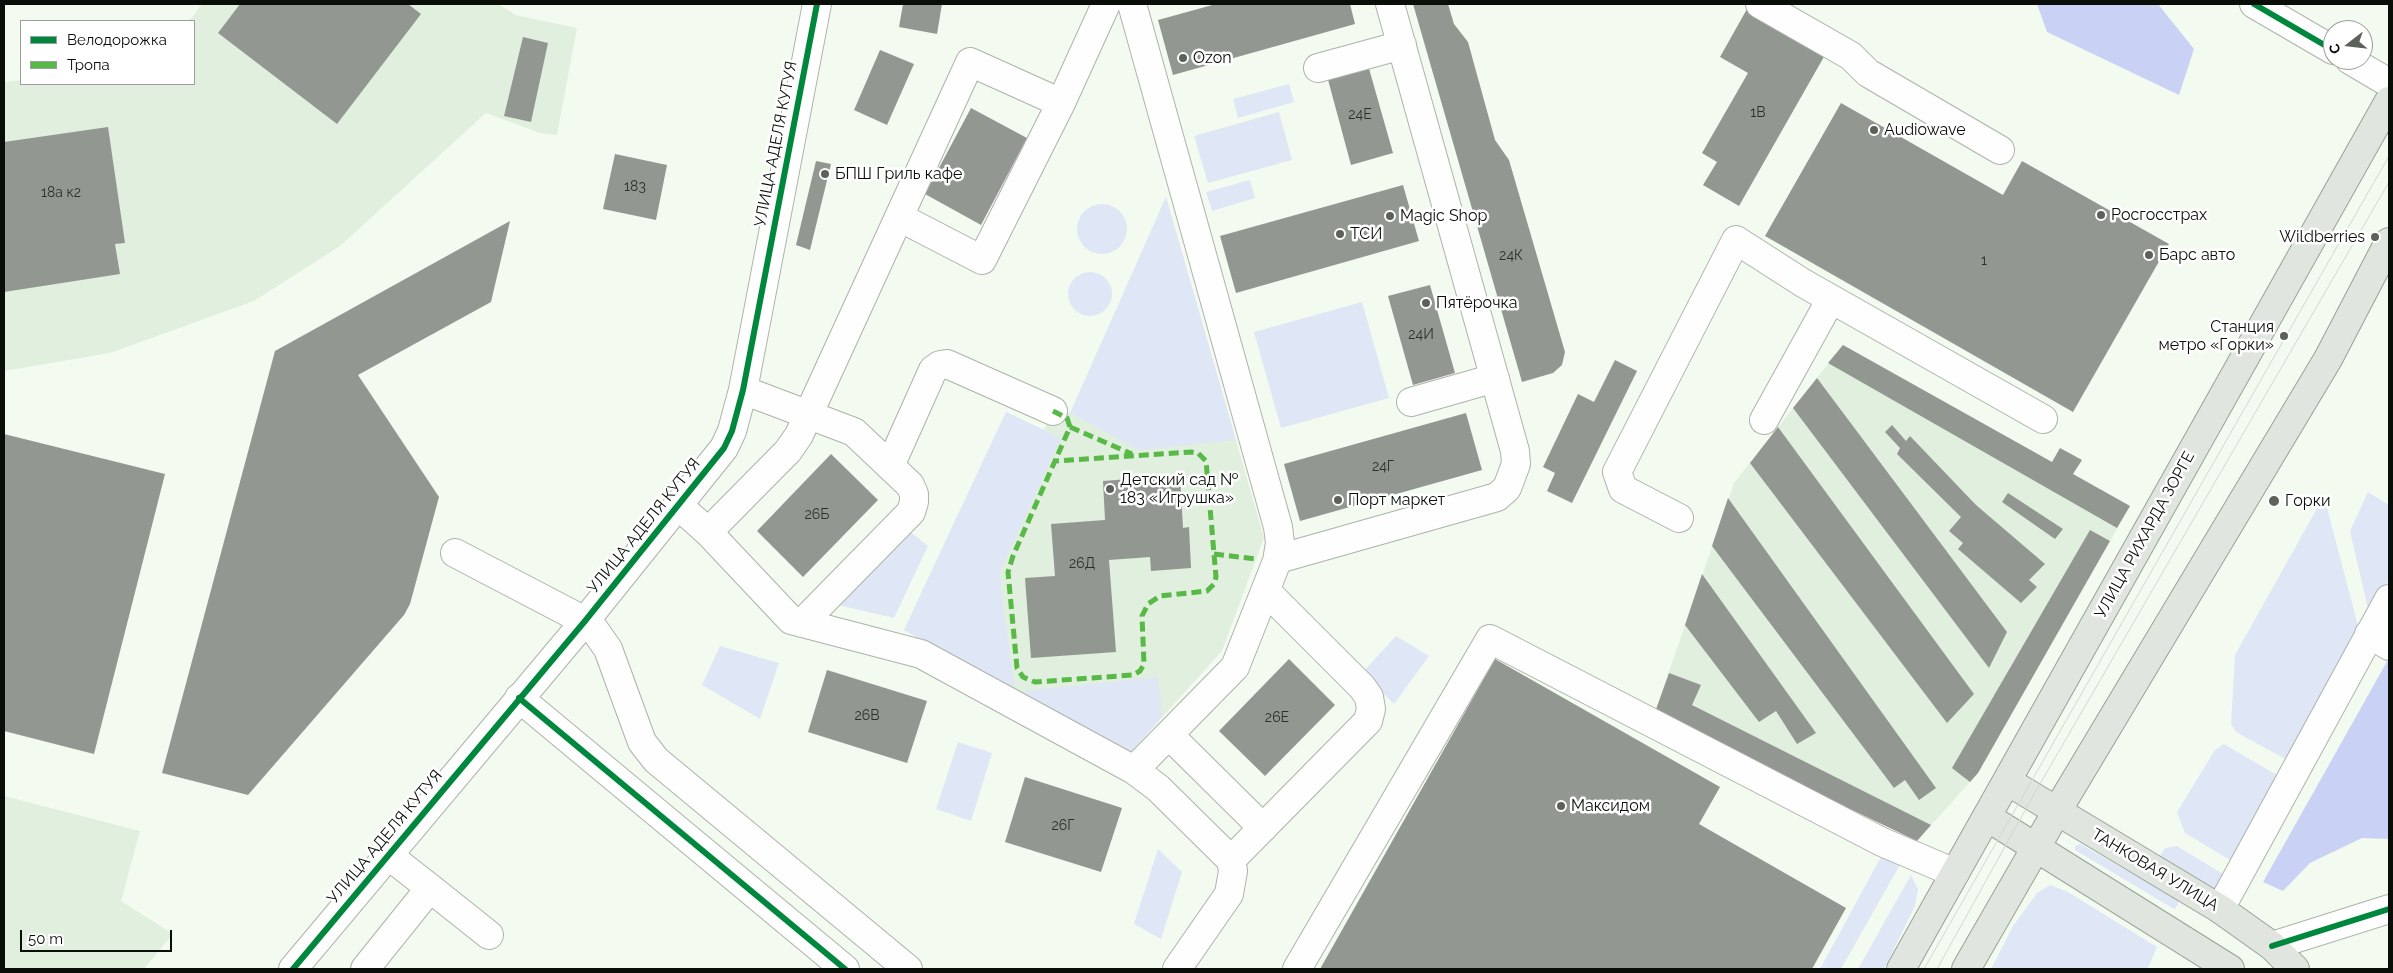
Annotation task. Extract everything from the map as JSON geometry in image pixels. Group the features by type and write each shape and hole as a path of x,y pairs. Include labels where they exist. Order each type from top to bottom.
{"main road":[{"name":"УЛИЦА РИХАРДА ЗОРГЕ","path":"1901,969 2389,101"},
{"path":"1966,969 2057,811 2328,359 2389,242"},
{"name":"ТАНКОВАЯ УЛИЦА","path":"2007,780 2220,909 2272,946 2295,969"},
{"path":"1987,817 2037,846 2221,967 2272,946"}],"street":[{"name":"УЛИЦА АДЕЛЯ КУТУЯ","path":"293,969 585,621 724,448 732,431 743,390 816,4"},
{"path":"898,217 982,260 1062,103 1106,4"},
{"path":"1132,4 1278,527 1280,543 1271,560 1266,591 1235,667 1134,770"},
{"path":"1271,560 1501,495 1508,488 1515,469 1516,456 1390,4"},
{"path":"1760,4 1851,56 1868,73 2000,150"},
{"path":"2254,4 2292,13 2323,41"},
{"path":"1318,68 1402,44"},
{"path":"708,532 788,451 799,435 970,62 1062,103"},
{"path":"2367,70 2389,83"},
{"path":"1679,518 1623,488 1617,472 1736,240 1831,299 2043,419"},
{"path":"1764,420 1831,299"},
{"path":"890,466 933,370 940,365 947,364 1053,411"},
{"path":"1411,402 1495,378"},
{"path":"743,390 854,432 912,489 914,502 911,512 802,624"},
{"path":"679,506 708,532 787,617 802,624 917,652 1134,770 1158,788 1231,860 1233,879 1229,894 1178,969"},
{"path":"455,553 585,621 594,629 608,649 636,730 642,742 656,760 908,969"},
{"path":"1231,860 1368,721 1372,709 1369,697 1362,687 1266,591"},
{"path":"2220,909 2379,640 2389,599"},
{"path":"1297,969 1490,639 1882,842 1955,873"},
{"path":"519,698 846,969"},
{"path":"1169,735 1263,828"},
{"path":"388,855 489,935"},
{"path":"365,969 430,888"},
{"path":"2272,946 2389,909"}],"shaded area":[{"path":"202,4 498,4 516,15 577,28 557,135 540,133 486,113 340,246 254,301 110,353 4,371 4,82 20,80 20,85 195,85 195,20 190,20"},
{"path":"2037,4 2158,4 2194,49 2179,95 2047,32"},
{"path":"1289,84 1294,102 1238,118 1233,99"},
{"path":"1279,112 1292,160 1208,183 1194,136"},
{"path":"1250,180 1255,198 1212,211 1206,192"},
{"name":"Детский сад № 183 «Игрушка»","path":"1166,197 1264,538 1222,651 1127,756 904,630 1006,412 1044,430 1055,407 1071,413"},
{"path":"1166,197 1236,440 1139,450 1070,413"},
{"path":"1102,204 1111,206 1122,215 1127,229 1125,238 1116,249 1102,254 1093,252 1082,243 1077,229 1079,220 1088,209"},
{"path":"1094,272 1106,278 1111,285 1111,303 1106,310 1099,315 1086,316 1078,313 1071,306 1068,290 1071,282 1078,275"},
{"path":"1362,302 1389,398 1281,428 1254,332"},
{"path":"1843,345 2130,506 1978,773 1917,841 1654,715 1734,483"},
{"path":"1006,412 1061,438 999,574 1015,692 1158,677 1162,717 1127,756 904,630"},
{"path":"2368,492 2389,505 2389,580 2369,613 2350,531"},
{"path":"2324,496 2359,630 2289,761 2236,732 2231,724 2235,655"},
{"path":"908,530 928,546 894,618 838,605"},
{"path":"1396,636 1429,656 1394,704 1362,673"},
{"path":"720,646 779,663 760,719 702,685"},
{"path":"2389,658 2389,839 2362,838 2310,863 2283,891 2263,882"},
{"path":"958,742 992,753 971,821 936,809"},
{"path":"2224,744 2282,778 2235,863 2185,833 2177,812 2215,750"},
{"path":"4,796 140,831 121,901 173,934 144,969 4,969"},
{"path":"2080,844 2178,900 2178,905 2174,909 2075,850 2075,846"},
{"path":"2177,846 2228,877 2224,889 2209,888 2157,861 2165,848"},
{"path":"1158,849 1182,872 1161,939 1134,924"},
{"path":"1882,855 1901,863 1841,969 1820,969"},
{"path":"1911,875 1918,889 1915,906 1884,969 1858,969"},
{"path":"2050,885 2068,892 2157,947 2148,968 1991,969 2013,926 2037,893"}],"building":[{"path":"240,4 408,4 421,14 337,124 218,33"},
{"path":"903,4 942,4 937,34 899,27"},
{"path":"1216,4 1350,4 1355,24 1173,75 1158,20"},
{"path":"1413,4 1448,4 1454,24 1468,42 1495,140 1509,160 1565,352 1562,365 1553,373 1522,382"},
{"path":"1747,9 1825,55 1739,206 1703,185 1717,162 1702,153 1748,73 1720,57"},
{"path":"523,37 548,43 531,122 504,116"},
{"path":"880,50 914,64 887,125 854,110"},
{"path":"1368,65 1393,153 1351,165 1327,76"},
{"path":"1841,103 2003,195 2022,161 2169,244 2073,412 1765,236"},
{"path":"971,108 1027,138 981,225 925,194"},
{"path":"108,127 125,243 115,244 120,274 4,292 4,142"},
{"path":"615,154 667,165 656,220 603,209"},
{"path":"816,161 831,164 810,250 796,245"},
{"path":"1403,185 1419,241 1236,293 1220,236"},
{"path":"510,221 491,302 358,375 439,497 410,604 404,615 248,795 162,773 275,351"},
{"path":"1430,285 1455,373 1413,385 1388,296"},
{"path":"1843,345 2052,462 2060,448 2082,460 2073,474 2130,506 2117,528 1828,363"},
{"path":"1615,360 1637,371 1572,503 1547,491 1555,473 1543,467 1578,394 1594,402"},
{"path":"1817,378 2007,632 1989,668 1793,408"},
{"path":"1466,413 1482,470 1300,521 1284,464"},
{"path":"1892,425 1906,441 1910,436 1976,505 2045,564 2029,580 2037,587 2021,603 1958,549 1963,543 1949,531 1961,517 1897,454 1900,448 1885,432"},
{"path":"1778,427 1974,694 1947,723 1750,463"},
{"path":"4,434 165,474 94,754 4,731"},
{"path":"831,454 878,500 803,577 757,531"},
{"path":"1180,475 1183,528 1189,527 1191,568 1151,571 1150,557 1109,560 1116,652 1031,658 1025,578 1055,576 1051,524 1105,520 1103,481"},
{"path":"2008,493 2063,529 2055,539 2002,502"},
{"path":"1728,498 1936,788 1919,800 1905,780 1894,788 1712,546"},
{"path":"2090,530 2110,541 1978,773 1970,782 1952,768"},
{"path":"1702,574 1816,733 1797,744 1776,711 1759,722 1685,625"},
{"path":"1289,659 1335,705 1265,776 1219,731"},
{"name":"Максидом","path":"1495,659 1720,787 1699,824 1846,908 1812,969 1320,969"},
{"path":"827,670 927,701 907,763 808,732"},
{"path":"1669,673 1701,685 1692,705 1931,825 1917,841 1654,715"},
{"path":"1025,777 1122,808 1101,872 1005,842"}],"tram line":[{"path":"1924,969 2389,156"},
{"path":"1937,969 2033,796 2389,182"}],"marked path":[{"path":"1053,411 1067,418 1070,427 1013,556 1008,572 1017,668 1023,677 1035,682 1133,675 1140,671 1144,664 1142,616 1148,604 1160,596 1207,591 1214,584 1216,577 1206,461 1198,453 1191,452 1055,461"},
{"path":"1070,427 1132,454"},
{"path":"1214,554 1256,559"}],"cycle path":[{"path":"293,969 585,621 724,448 732,431 743,390 817,4"},
{"path":"2254,4 2323,44"},
{"path":"519,698 845,969"},
{"path":"2272,946 2389,909"}],"place":[{"name":"Ozon","path":"1183,58"},
{"name":"Audiowave","path":"1874,130"},
{"name":"БПШ Гриль кафе","path":"825,174"},
{"name":"Росгосстрах","path":"2101,215"},
{"name":"Magic Shop","path":"1390,216"},
{"name":"ТСИ","path":"1340,234"},
{"name":"Wildberries","path":"2375,237"},
{"name":"Барс авто","path":"2149,255"},
{"name":"Пятёрочка","path":"1426,303"},
{"name":"Станция метро «Горки»","path":"2284,336"},
{"name":"Детский сад № 183 «Игрушка»","path":"1110,489"},
{"name":"Порт маркет","path":"1338,500"},
{"name":"Горки","path":"2274,501"},
{"name":"Максидом","path":"1561,806"}]}
